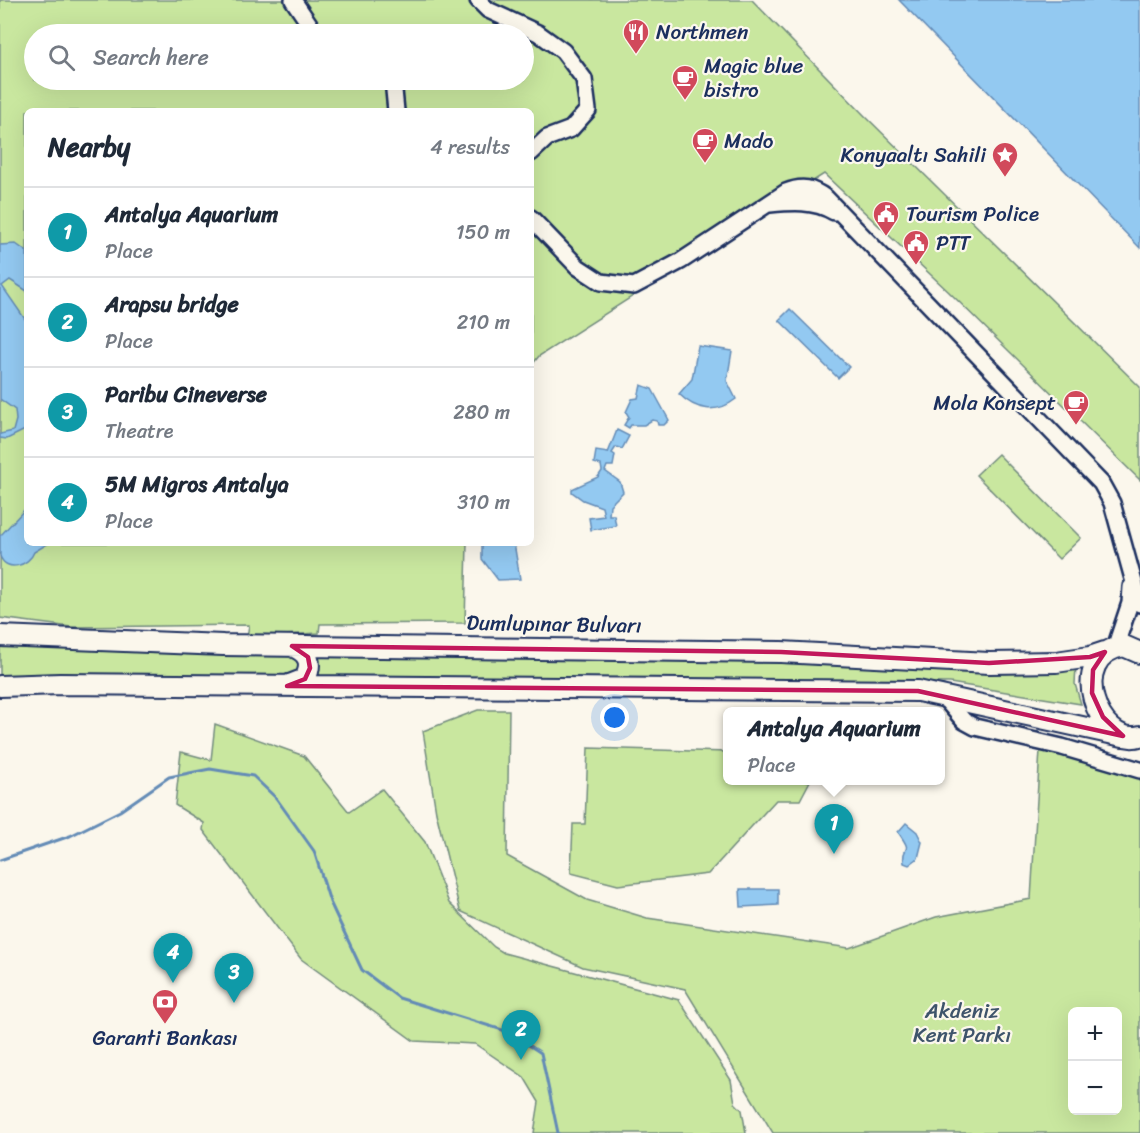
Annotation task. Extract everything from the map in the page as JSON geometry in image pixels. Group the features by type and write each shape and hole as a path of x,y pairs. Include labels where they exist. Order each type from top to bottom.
{"main road":[{"name":"Dumlupınar Bulvarı","path":"0,636 292,646 770,651 989,663 1080,659 1110,650"},
{"path":"287,686 305,679 310,668 308,657 302,650 292,646"},
{"path":"1134,738 1116,733 1103,717 1092,693 1093,670 1110,650 1129,647 1140,653"},
{"path":"0,686 60,684 907,691 941,694 1134,738"}],"street":[{"path":"293,0 309,24"},
{"path":"478,0 488,10 518,24"},
{"path":"534,31 563,51 584,79 588,110 571,129 547,138 534,150"},
{"path":"394,90 396,108"},
{"path":"534,221 578,267 601,282 634,286 681,261 770,204 796,201 825,207 841,217 1047,425 1101,483 1111,501 1140,604"},
{"path":"1110,650 1130,603 1131,575"},
{"path":"941,694 964,721 975,727 1062,747 1140,770"}],"highlighted area":[{"path":"292,646 781,652 989,663 1090,657 1105,652 1093,670 1092,693 1103,717 1123,736 918,691 287,686 305,679 310,668 308,657"}],"green space":[{"path":"0,0 752,0 864,115 1140,387 1140,480 949,292 824,174 539,356 534,362 534,108 24,108 24,546 467,546 465,623 320,624 319,633 247,637 249,625 71,627 0,618"},
{"path":"998,454 1081,538 1059,559 976,475"},
{"path":"0,645 295,654 300,658 302,669 288,678 0,675"},
{"path":"316,651 1076,666 1075,684 1081,704 950,683 537,678 315,680"},
{"name":"Akdeniz Kent Parkı","path":"478,710 509,710 507,856 587,900 647,918 849,948 936,917 1031,899 1040,750 1140,777 1140,1133 773,1133 685,989 583,967 460,911 436,812 423,731"},
{"path":"215,724 304,756 349,812 382,789 425,842 449,903 494,947 504,953 679,1000 731,1080 735,1103 742,1110 746,1133 534,1133 539,1102 524,1077 475,1044 414,1041 301,959 203,830 204,823 175,805 181,752 211,760"},
{"path":"588,748 723,752 723,785 808,785 800,800 776,800 708,874 618,885 571,873 573,824 585,824"}],"water":[{"path":"899,0 1140,0 1140,248"},
{"path":"16,244 24,250 24,289 10,280 2,286 24,318 24,430 7,439 0,438 0,434 13,431 16,420 15,410 0,399 0,245"},
{"path":"790,309 849,367 838,378 779,320"},
{"path":"698,346 732,351 727,381 736,399 729,404 714,408 699,407 679,394 692,379"},
{"path":"641,385 652,389 669,420 664,425 658,425 657,421 652,420 644,425 631,425 629,428 624,425 629,417 626,412 632,399 638,398"},
{"path":"617,430 629,436 622,449 616,447 612,453 615,455 613,466 607,466 605,471 620,482 623,492 610,505 609,515 614,515 616,526 591,530 589,518 604,516 602,507 583,500 572,492 572,489 598,477 602,471 601,465 594,463 596,451 608,453"},
{"path":"24,510 24,546 44,546 34,552 23,564 7,565 0,556 0,536"},
{"path":"482,546 514,546 520,579 498,580 482,559"},
{"path":"906,823 917,832 922,842 918,858 909,865 904,863 904,853 907,847 898,832"},
{"path":"740,889 778,889 778,905 741,907"}],"waterway":[{"path":"0,860 70,836 120,811 169,777 210,769 253,776 276,798 314,851 330,902 362,970 399,998 509,1032 541,1053 558,1133"}],"place":[{"name":"Northmen","path":"636,55"},
{"name":"Magic blue bistro","path":"685,101"},
{"name":"Mado","path":"705,164"},
{"name":"Konyaaltı Sahili","path":"1005,178"},
{"name":"Tourism Police","path":"886,237"},
{"name":"PTT","path":"916,266"},
{"name":"Mola Konsept","path":"1076,426"},
{"name":"Antalya Aquarium","path":"834,854"},
{"name":"5M Migros Antalya","path":"173,983"},
{"name":"Paribu Cineverse","path":"234,1003"},
{"name":"Garanti Bankası","path":"165,1025"},
{"name":"Arapsu bridge","path":"521,1060"}]}
